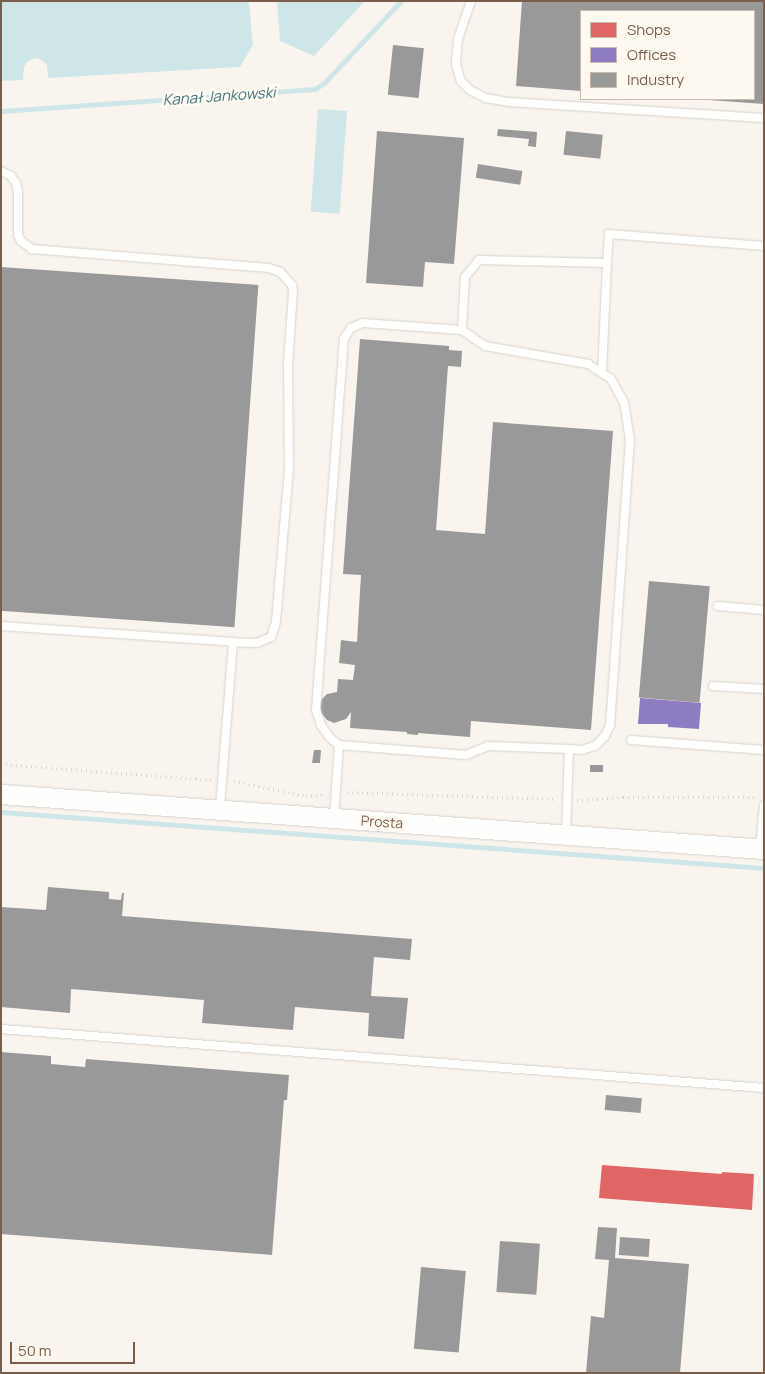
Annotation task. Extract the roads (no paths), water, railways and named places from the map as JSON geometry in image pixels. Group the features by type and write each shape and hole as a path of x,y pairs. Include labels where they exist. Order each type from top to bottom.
{"street":[{"name":"Prosta","path":"1,794 762,849"}],"lane":[{"path":"471,1 458,39 456,64 461,80 470,90 486,98 508,102 764,118"},
{"path":"1,171 11,176 16,182 18,192 18,235 21,241 32,249 269,268 280,272 292,285 293,292 288,363 288,469 276,622 271,637 257,643 1,626"},
{"path":"602,373 610,234 764,246"},
{"path":"462,330 465,276 478,260 607,262"},
{"path":"362,323 462,330 485,346 588,364 611,379 624,402 630,440 610,725 605,736 595,746 582,750 488,746 466,755 339,745 330,738 320,725 316,710 344,339 351,328 362,323"},
{"path":"718,606 764,610"},
{"path":"220,811 233,642"},
{"path":"713,686 764,689"},
{"path":"631,740 764,750"},
{"path":"334,819 339,745"},
{"path":"566,836 569,750"},
{"path":"762,849 764,805"},
{"path":"1,1029 764,1088"}],"water":[{"path":"1,1 249,1 253,45 240,67 48,78 47,65 42,60 35,58 28,61 24,67 23,80 1,81"},
{"path":"277,1 365,1 314,56 280,41"},
{"path":"318,109 347,111 340,214 311,212"}],"waterway":[{"name":"Kanał Jankowski","path":"1,111 315,89 324,83 401,1"},
{"path":"1,812 764,868"}]}
